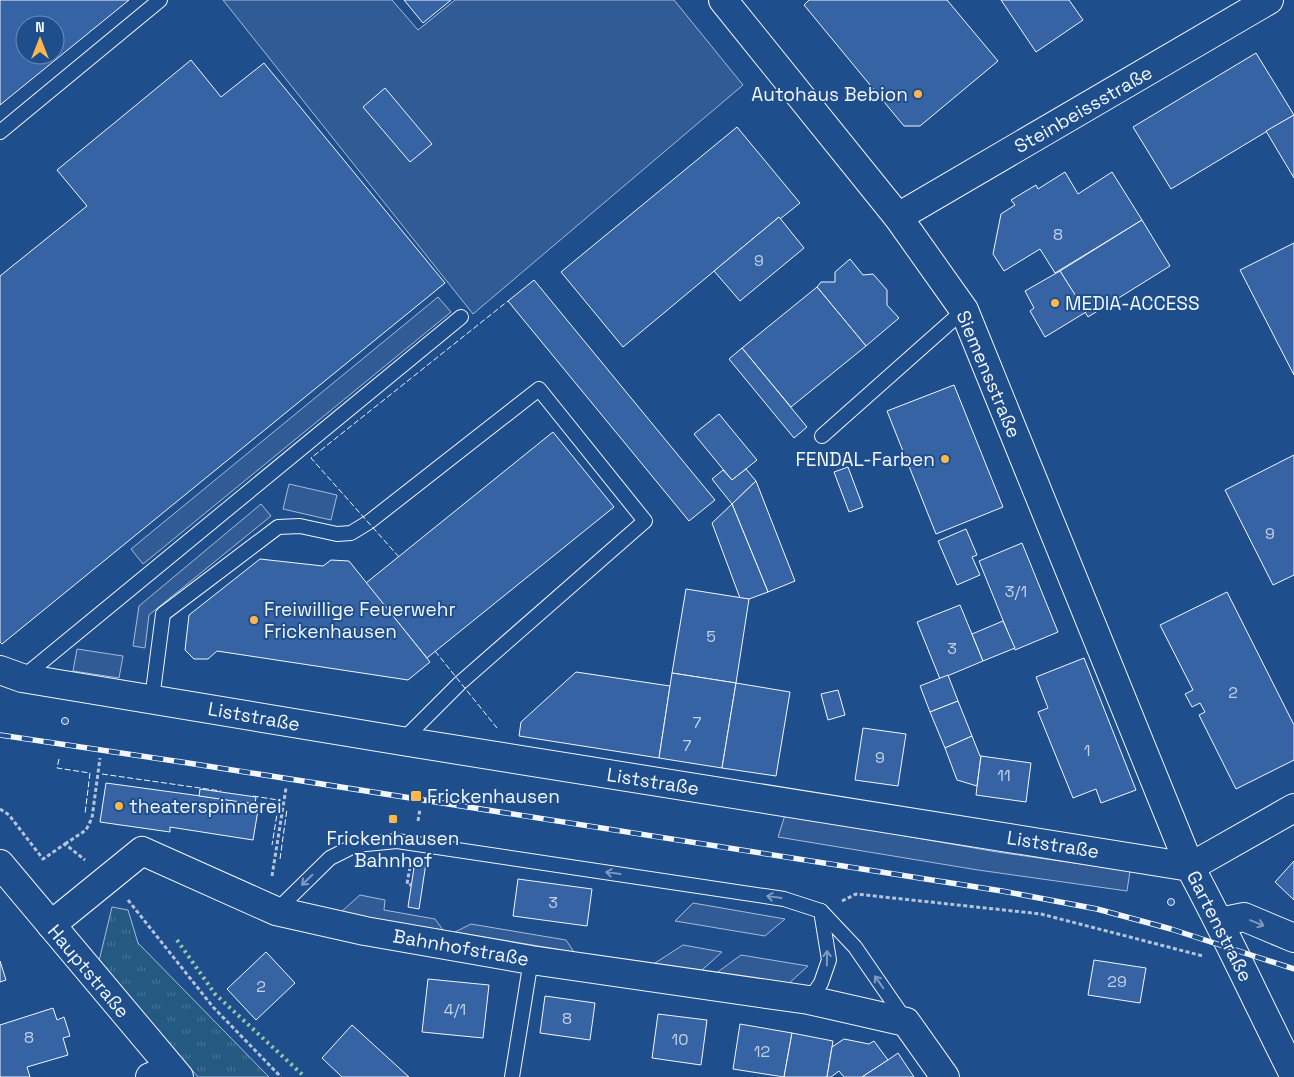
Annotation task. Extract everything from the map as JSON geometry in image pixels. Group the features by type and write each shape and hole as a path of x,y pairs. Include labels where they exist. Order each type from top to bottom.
{"street":[{"name":"Siemensstraße","path":"723,0 898,217 964,310 1153,774"},
{"name":"Steinbeissstraße","path":"898,217 1269,0"},
{"name":"Liststraße","path":"11,674 402,741 1190,867"},
{"name":"Gartenstraße","path":"1153,774 1190,867 1220,922 1294,1075"},
{"path":"1190,867 1294,808"},
{"name":"Bahnhofstraße","path":"51,925 142,851 276,911 365,931 531,960 809,1000 906,1022"},
{"name":"Hauptstraße","path":"2,871 51,925 167,1074"},
{"path":"1220,922 1244,918 1294,938"},
{"path":"906,1022 945,1077"}],"lane":[{"path":"0,132 160,0"},
{"path":"822,436 964,310"},
{"path":"11,674 462,317"},
{"path":"152,699 163,614 278,527 300,526 337,534 351,533 369,522 539,389 645,521 460,683 402,741"},
{"path":"276,911 330,858 356,845 396,841 784,898 820,911 855,948 906,1022"},
{"path":"809,1000 821,983 829,960 820,911"},
{"path":"512,1077 531,960"}],"path":[{"path":"0,808 9,815 43,858 86,830 92,818 100,758"},
{"path":"274,861 286,788"},
{"path":"65,844 108,877 213,1007 281,1077"},
{"path":"820,911 856,894 1041,914 1240,966"}],"green space":[{"path":"112,907 128,910 138,943 269,1077 198,1077 99,961"}],"shaded area":[{"path":"223,0 392,0 418,30 455,0 674,0 743,85 473,314"},
{"path":"438,297 451,312 143,564 131,549"},
{"path":"289,484 337,495 331,520 283,509"},
{"path":"261,504 271,516 149,615 145,648 133,646 139,606"},
{"path":"77,649 123,656 119,678 73,671"},
{"path":"785,815 997,852 1130,871 1127,891 978,870 778,837"},
{"path":"360,895 385,900 384,910 435,919 443,930 382,921 341,912"},
{"path":"693,903 785,919 765,936 675,921"},
{"path":"471,924 566,940 574,952 455,932"},
{"path":"683,945 722,952 701,971 652,965"},
{"path":"741,955 808,966 787,985 715,974"}],"building":[{"path":"0,0 129,0 65,52 65,15 15,15 15,65 49,65 0,105"},
{"path":"404,0 451,0 423,23"},
{"name":"Autohaus Bebion","path":"809,0 947,0 998,61 920,126 904,126 804,5"},
{"path":"1001,0 1069,0 1083,20 1036,52"},
{"path":"1256,53 1294,115 1171,189 1133,127"},
{"path":"191,60 221,97 264,63 445,283 2,644 0,642 0,276 87,206 57,170"},
{"path":"385,88 432,144 410,162 363,107"},
{"path":"1294,115 1294,178 1266,131"},
{"path":"737,127 800,203 780,219 779,217 623,347 561,272"},
{"path":"1065,172 1078,194 1112,172 1142,220 1055,273 1040,249 1004,271 993,254 1001,214 1015,205 1011,200 1036,185 1038,189"},
{"path":"779,217 804,248 740,301 714,271"},
{"path":"1142,220 1170,266 1088,317 1060,271"},
{"path":"1294,243 1294,375 1240,270"},
{"path":"850,259 863,275 873,274 887,290 887,305 899,318 866,346 817,287 821,282 835,282 835,272"},
{"path":"1060,271 1086,312 1045,337 1030,311 1034,308 1025,291"},
{"path":"534,280 715,500 689,521 508,301"},
{"path":"817,287 866,346 791,407 742,348"},
{"path":"742,348 807,427 794,438 729,359"},
{"name":"FENDAL-Farben","path":"954,385 1003,507 936,534 887,411"},
{"path":"719,414 757,460 732,480 694,434"},
{"path":"553,432 614,507 427,658 366,583"},
{"path":"1294,455 1294,575 1273,585 1225,490"},
{"path":"848,467 863,507 849,512 834,472"},
{"path":"746,469 756,481 732,504 712,479 723,470 732,480"},
{"path":"756,481 795,581 768,592 732,504"},
{"path":"732,504 768,592 749,599 740,598 712,523"},
{"path":"966,529 977,555 972,557 980,575 957,585 938,541"},
{"path":"1022,543 1058,632 1015,650 979,561"},
{"path":"260,559 323,566 331,560 349,561 430,662 408,680 217,651 208,659 194,659 185,650 189,615"},
{"path":"686,589 749,599 736,683 672,673"},
{"path":"1227,592 1294,725 1294,760 1236,789 1199,715 1205,712 1200,703 1192,707 1185,694 1193,690 1160,625"},
{"path":"960,605 983,661 940,679 917,622"},
{"path":"1003,621 1015,648 983,661 972,634"},
{"path":"1084,658 1136,790 1101,803 1096,789 1073,798 1038,712 1048,708 1036,677"},
{"path":"576,672 670,686 659,758 519,736 521,722"},
{"path":"672,673 736,683 722,768 659,758"},
{"path":"948,675 958,701 930,712 920,686"},
{"path":"736,683 790,692 776,776 722,768"},
{"path":"838,690 845,715 828,720 821,694"},
{"path":"958,701 972,736 945,748 930,712"},
{"path":"65,717 69,721 65,725 61,721"},
{"path":"863,728 906,734 898,786 855,780"},
{"path":"972,736 981,756 977,786 957,780 945,748"},
{"path":"981,756 1031,763 1026,802 976,795"},
{"path":"106,783 259,804 253,840 170,827 170,832 100,822"},
{"path":"200,789 256,797 255,804 199,796"},
{"path":"415,861 426,863 419,909 408,907"},
{"path":"1294,861 1294,900 1275,882"},
{"path":"518,879 592,889 587,926 513,916"},
{"path":"1171,898 1175,902 1171,906 1167,902"},
{"path":"266,952 295,983 256,1020 227,989"},
{"path":"1094,960 1146,968 1140,1003 1088,995"},
{"path":"0,961 6,980 0,982"},
{"path":"428,979 489,985 483,1038 422,1032"},
{"path":"545,996 595,1003 590,1040 540,1033"},
{"path":"53,1008 57,1020 64,1017 70,1036 63,1038 68,1055 27,1067 30,1077 0,1077 0,1025"},
{"path":"658,1014 707,1020 701,1065 652,1058"},
{"path":"740,1024 792,1033 784,1077 733,1069"},
{"path":"352,1025 409,1077 342,1077 322,1058"},
{"path":"792,1033 833,1041 827,1077 784,1077"},
{"path":"844,1039 869,1044 874,1041 888,1060 862,1077 844,1077 839,1071 831,1077 827,1077 832,1047"},
{"path":"898,1053 914,1077 862,1077 888,1060"}],"railway":[{"path":"0,735 1002,891 1097,909 1171,929 1294,969"}],"hedge":[{"path":"177,940 215,994 305,1077"}],"fence":[{"path":"399,557 311,458 508,301"},
{"path":"435,651 497,728"},
{"path":"59,759 57,768 90,773 85,814"},
{"path":"102,774 221,791"},
{"path":"253,796 278,800"},
{"path":"269,806 278,808 272,845"},
{"path":"280,859 287,809"}],"place":[{"name":"Autohaus Bebion","path":"918,94"},
{"name":"MEDIA-ACCESS","path":"1055,303"},
{"name":"FENDAL-Farben","path":"945,459"},
{"name":"Freiwillige Feuerwehr Frickenhausen","path":"254,620"},
{"name":"Frickenhausen","path":"416,796"},
{"name":"theaterspinnerei","path":"119,806"},
{"name":"Frickenhausen Bahnhof","path":"393,819"}]}
